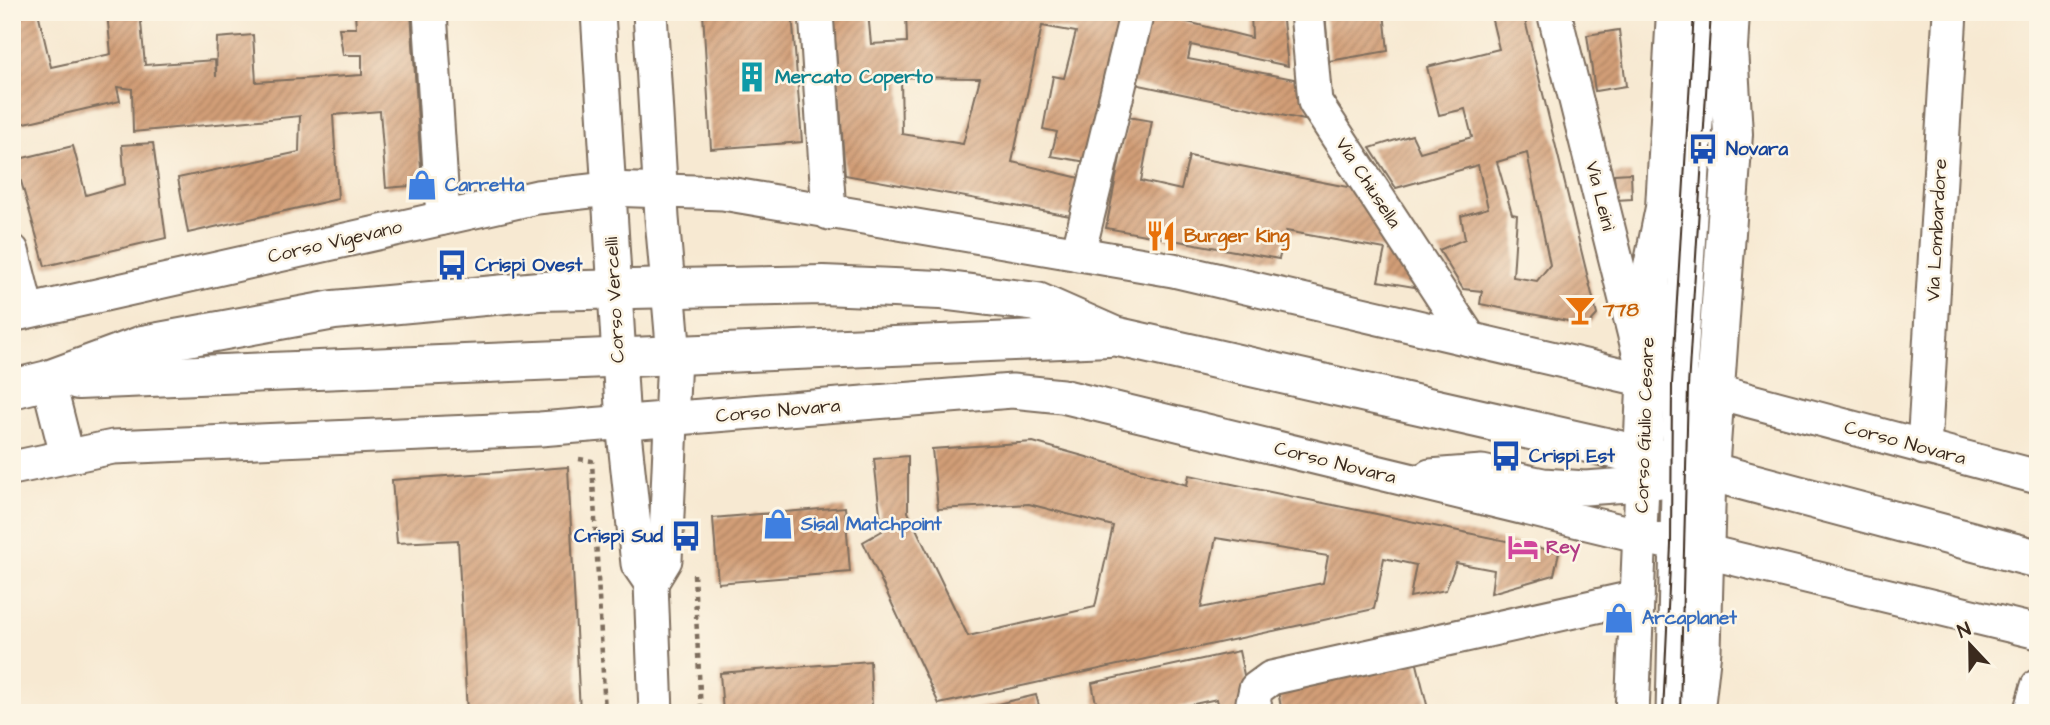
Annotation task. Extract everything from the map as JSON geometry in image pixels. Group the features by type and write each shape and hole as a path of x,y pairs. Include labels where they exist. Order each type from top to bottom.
{"main road":[{"name":"Corso Giulio Cesare","path":"1676,12 1671,143 1665,208 1651,277 1681,386 1690,472"},
{"name":"Corso Giulio Cesare","path":"1643,470 1681,386 1734,134 1728,48 1730,12"},
{"path":"30,385 143,345 334,310 615,288 823,285 940,290 1037,302 1114,336 1643,470 1690,472 2038,559"},
{"path":"30,385 1114,336"}],"street":[{"path":"430,12 443,218"},
{"name":"Corso Vercelli","path":"598,12 623,423 638,564 651,583 656,713"},
{"name":"Corso Vercelli","path":"650,12 660,188 674,356 665,560 651,583"},
{"path":"816,12 829,213"},
{"path":"1078,254 1137,12"},
{"name":"Via Chiusella","path":"1307,12 1315,102 1470,339"},
{"name":"Via Leinì","path":"1554,12 1681,386"},
{"name":"Corso Giulio Cesare","path":"1681,386 1703,12"},
{"name":"Via Lombardore","path":"1924,448 1950,12"},
{"name":"Corso Vigevano","path":"20,313 537,197 608,189 660,188"},
{"name":"Corso Novara","path":"660,188 723,193 1173,270 1681,386 2038,477"},
{"path":"12,251 20,313"},
{"path":"30,385 67,455"},
{"name":"Corso Novara","path":"623,423 1012,391 1062,396 2038,632"},
{"path":"12,468 113,447 623,423"},
{"path":"1399,478 1482,472 1543,485 1585,488 1643,470"},
{"name":"Corso Giulio Cesare","path":"1632,713 1643,470"},
{"name":"Corso Giulio Cesare","path":"1690,472 1694,550 1704,650 1697,713"},
{"name":"Corso Giulio Cesare","path":"1673,713 1694,550"},
{"path":"1257,713 1253,702 1256,689 1271,678 1637,597"},
{"path":"2030,713 2038,686"}],"path":[{"path":"566,458 592,461 606,713"},
{"path":"694,562 701,713"}],"building":[{"path":"12,12 38,12 51,67 111,54 107,12 140,12 145,65 215,60 216,77 217,38 253,35 256,82 362,75 362,55 343,55 339,28 356,28 355,12 411,12 422,185 386,188 380,111 333,115 338,199 188,233 178,178 299,152 300,116 133,132 132,89 117,87 120,101 12,126"},
{"name":"Mercato Coperto","path":"703,12 792,12 802,142 711,149"},
{"path":"833,12 868,12 871,44 907,42 906,12 1123,12 1087,162 1051,156 1057,132 1043,129 1053,76 1064,78 1076,32 1042,26 1012,162 1084,179 1076,217 845,175","holes":["901,77 980,78 963,144 902,134"]},
{"path":"1146,12 1172,12 1171,18 1252,38 1251,12 1282,12 1288,66 1191,45 1188,59 1305,81 1309,121 1130,83"},
{"path":"1325,12 1384,12 1388,51 1329,61"},
{"path":"1490,12 1523,12 1597,315 1588,325 1480,304 1482,291 1463,289 1439,250 1465,239 1461,216 1488,208 1478,165 1396,188 1370,148 1412,135 1420,152 1472,137 1465,109 1439,115 1427,67 1499,49","holes":["1527,153 1550,265 1537,281 1513,277 1517,215 1512,214 1497,162"]},
{"path":"1619,30 1626,86 1595,91 1587,35"},
{"path":"1128,117 1152,121 1141,181 1181,190 1189,156 1368,191 1420,288 1378,281 1385,249 1286,231 1279,259 1106,228"},
{"path":"153,143 166,238 45,266 15,160 73,146 86,195 125,184 122,145"},
{"path":"1631,173 1632,199 1616,200 1614,174"},
{"path":"1033,442 1187,485 1189,475 1559,552 1554,575 1491,593 1494,570 1456,563 1446,590 1410,597 1416,565 1384,558 1374,609 939,704 863,542 882,531 874,459 908,456 908,512 968,636 1095,607 1113,526 1029,504 938,509 932,449","holes":["1216,538 1328,556 1323,583 1201,608"]},
{"path":"568,467 580,713 467,713 458,540 397,543 392,480"},
{"path":"845,507 850,572 718,583 713,518"},
{"path":"1239,651 1252,713 1220,713 1217,699 1153,713 1098,713 1092,683"},
{"path":"1416,660 1429,713 1282,713 1278,691"},
{"path":"870,661 872,707 863,713 723,713 720,673"},
{"path":"1036,695 1041,713 963,713 963,712"}],"tram line":[{"path":"1663,713 1671,545 1672,384 1694,12"},
{"path":"1680,713 1688,387 1711,12"}],"place":[{"name":"Mercato Coperto","path":"752,77"},
{"name":"Novara","path":"1703,149"},
{"name":"Carretta","path":"422,185"},
{"name":"Burger King","path":"1161,236"},
{"name":"Crispi Ovest","path":"452,265"},
{"name":"778","path":"1580,310"},
{"name":"Crispi Est","path":"1506,456"},
{"name":"Sisal Matchpoint","path":"778,524"},
{"name":"Crispi Sud","path":"686,536"},
{"name":"Rey","path":"1523,547"},
{"name":"Arcaplanet","path":"1619,618"}]}
